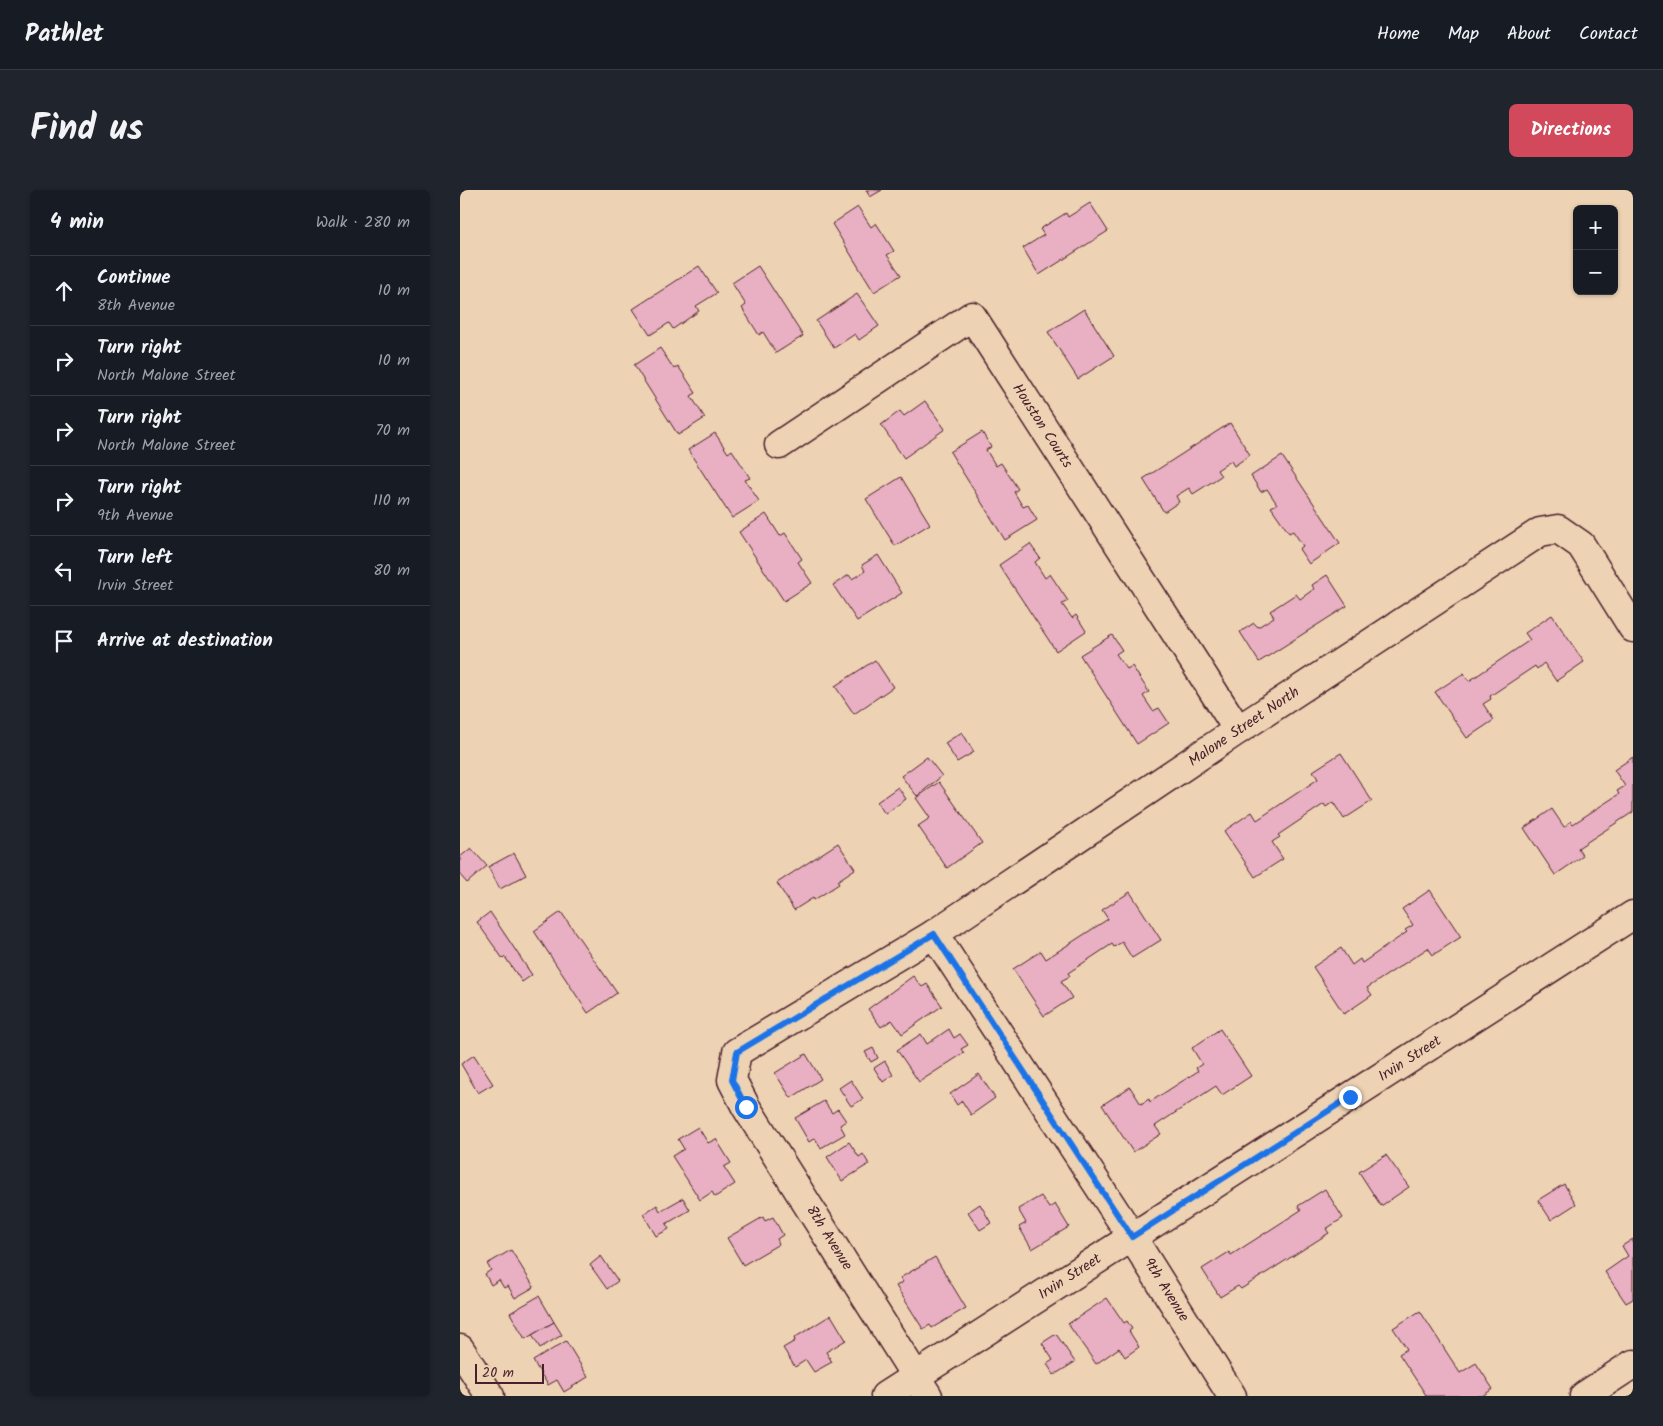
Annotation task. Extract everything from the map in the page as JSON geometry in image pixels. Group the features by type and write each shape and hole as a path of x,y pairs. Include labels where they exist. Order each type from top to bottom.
{"street":[{"name":"Houston Courts","path":"779,445 972,316 1238,730"},
{"name":"Malone Street North","path":"732,1080 737,1052 934,934 1238,730 1540,532 1558,529 1581,546 1633,628"},
{"name":"Irvin Street","path":"885,1396 921,1386 1132,1237 1633,915"},
{"name":"9th Avenue","path":"934,934 1132,1237 1232,1396"},
{"name":"8th Avenue","path":"732,1080 746,1107 921,1386"},
{"path":"460,1349 490,1396"},
{"path":"1584,1396 1633,1364"}],"building":[{"path":"866,190 882,190 870,197"},
{"path":"1090,203 1108,231 1039,275 1023,248 1044,235 1040,229 1066,213 1068,217"},
{"path":"858,207 871,227 876,223 894,251 887,255 901,275 874,292 832,224"},
{"path":"699,266 717,293 696,306 699,311 673,329 669,323 650,335 633,309"},
{"path":"758,266 803,336 776,353 763,332 759,335 742,308 746,305 732,283"},
{"path":"857,294 879,326 859,340 855,334 834,348 816,321"},
{"path":"1084,309 1114,356 1078,379 1048,332"},
{"path":"660,348 674,369 678,366 696,393 691,396 705,418 678,435 634,365"},
{"path":"925,401 945,429 904,458 881,425 900,411 904,416"},
{"path":"1230,423 1250,455 1234,466 1231,461 1217,470 1221,476 1193,494 1189,488 1176,496 1179,502 1164,512 1143,479"},
{"path":"982,432 991,447 986,450 996,466 1001,463 1018,489 1014,492 1023,507 1028,505 1037,520 1005,540 950,452"},
{"path":"715,433 728,453 732,450 750,478 745,480 759,501 732,518 688,450"},
{"path":"1282,456 1340,543 1309,564 1299,549 1303,546 1293,531 1289,533 1271,507 1277,504 1267,489 1261,492 1251,476"},
{"path":"901,477 930,524 895,546 866,499"},
{"path":"766,514 780,536 785,533 802,559 798,562 812,583 784,601 739,532"},
{"path":"1030,544 1040,558 1035,562 1045,578 1050,574 1068,601 1062,604 1072,618 1076,615 1086,631 1056,651 999,565"},
{"path":"878,555 902,593 857,621 833,585 849,575 852,579 865,571 862,565"},
{"path":"1327,575 1347,606 1259,662 1240,632 1254,623 1258,627 1274,617 1270,611 1296,594 1300,599 1314,589 1312,585"},
{"path":"1552,615 1584,662 1556,681 1544,663 1537,669 1535,666 1490,696 1491,699 1483,704 1494,720 1467,738 1435,692 1464,673 1469,681 1530,640 1525,633"},
{"path":"1112,635 1122,650 1116,654 1127,669 1132,666 1149,692 1143,696 1153,711 1159,708 1169,723 1137,744 1080,655"},
{"path":"875,660 893,687 854,714 835,686"},
{"path":"962,732 974,752 957,762 945,743"},
{"path":"1341,753 1372,801 1344,819 1333,802 1326,807 1324,804 1278,835 1280,837 1272,842 1283,859 1255,877 1224,831 1252,812 1257,820 1318,779 1313,771"},
{"path":"927,757 942,776 917,796 901,776"},
{"path":"1633,757 1633,812 1578,848 1583,856 1555,875 1524,828 1552,809 1564,827 1571,821 1573,824 1619,794 1617,791 1625,786 1614,770"},
{"path":"939,782 982,843 947,868 918,826 930,818 916,798"},
{"path":"898,787 906,799 885,814 877,802"},
{"path":"838,843 855,869 837,881 839,884 794,910 777,883"},
{"path":"471,848 487,866 467,883 460,875 460,857"},
{"path":"514,853 526,875 500,889 488,867"},
{"path":"1430,890 1461,937 1433,955 1428,948 1367,988 1372,995 1344,1014 1313,967 1341,948 1352,965 1360,959 1362,963 1407,932 1405,930 1413,925 1402,909"},
{"path":"1130,892 1161,940 1132,958 1122,942 1114,947 1112,944 1068,973 1070,976 1061,981 1072,998 1044,1016 1013,969 1041,951 1046,959 1108,919 1102,910"},
{"path":"490,912 532,975 522,982 477,922"},
{"path":"561,912 617,993 588,1013 534,931"},
{"path":"913,976 922,987 927,984 942,1006 902,1034 892,1020 881,1027 868,1009"},
{"path":"949,1029 954,1038 960,1034 968,1045 961,1049 964,1053 919,1082 897,1050 921,1034 927,1044"},
{"path":"1220,1029 1251,1076 1222,1095 1216,1086 1155,1126 1161,1134 1133,1152 1102,1105 1130,1087 1141,1104 1149,1099 1150,1102 1198,1071 1196,1068 1202,1064 1192,1048"},
{"path":"873,1048 878,1058 871,1062 865,1052"},
{"path":"806,1054 821,1079 791,1098 775,1073"},
{"path":"474,1055 493,1084 478,1093 461,1064"},
{"path":"885,1061 893,1075 883,1082 874,1068"},
{"path":"979,1074 995,1098 971,1115 962,1101 957,1105 950,1094"},
{"path":"851,1080 863,1099 851,1106 839,1088"},
{"path":"824,1101 832,1113 838,1109 846,1121 840,1125 845,1134 821,1148 815,1138 809,1142 795,1118"},
{"path":"698,1127 708,1143 716,1139 731,1163 724,1167 735,1184 715,1197 712,1192 700,1200 672,1156 684,1149 678,1139"},
{"path":"849,1142 859,1157 863,1154 869,1164 842,1181 827,1157"},
{"path":"1386,1155 1409,1187 1381,1206 1359,1172"},
{"path":"1564,1184 1576,1204 1551,1220 1538,1200"},
{"path":"1325,1189 1343,1218 1326,1229 1329,1233 1241,1289 1238,1286 1220,1297 1202,1269 1229,1252 1231,1255 1301,1210 1298,1206"},
{"path":"1041,1196 1049,1208 1055,1204 1069,1227 1032,1249 1019,1227 1026,1223 1018,1209"},
{"path":"683,1198 690,1210 666,1224 669,1229 656,1236 643,1214 657,1205 660,1211"},
{"path":"980,1204 991,1223 980,1230 968,1212"},
{"path":"763,1217 765,1221 773,1217 783,1235 777,1239 779,1244 743,1265 727,1238"},
{"path":"1633,1239 1633,1299 1626,1303 1605,1272 1628,1256 1622,1246"},
{"path":"511,1250 534,1287 515,1298 508,1286 504,1288 499,1280 491,1285 485,1274 491,1270 487,1264"},
{"path":"601,1256 618,1281 607,1289 590,1265"},
{"path":"935,1257 966,1308 932,1328 930,1325 923,1329 896,1286 903,1282 900,1278"},
{"path":"539,1296 554,1322 525,1339 510,1313"},
{"path":"1107,1298 1124,1323 1127,1321 1132,1329 1129,1331 1139,1347 1125,1357 1119,1348 1096,1364 1068,1324"},
{"path":"1420,1311 1460,1373 1476,1363 1493,1389 1482,1396 1424,1396 1426,1395 1399,1354 1407,1349 1393,1328"},
{"path":"831,1315 846,1340 826,1352 832,1362 814,1372 806,1360 795,1367 783,1348 795,1341 794,1338"},
{"path":"554,1322 562,1335 540,1348 532,1335"},
{"path":"1056,1334 1075,1362 1054,1375 1047,1364 1053,1360 1042,1343"},
{"path":"566,1341 588,1377 564,1392 557,1380 548,1385 533,1361"}],"route":[{"path":"746,1107 732,1080 737,1052 934,934 1132,1237 1350,1097"}]}
